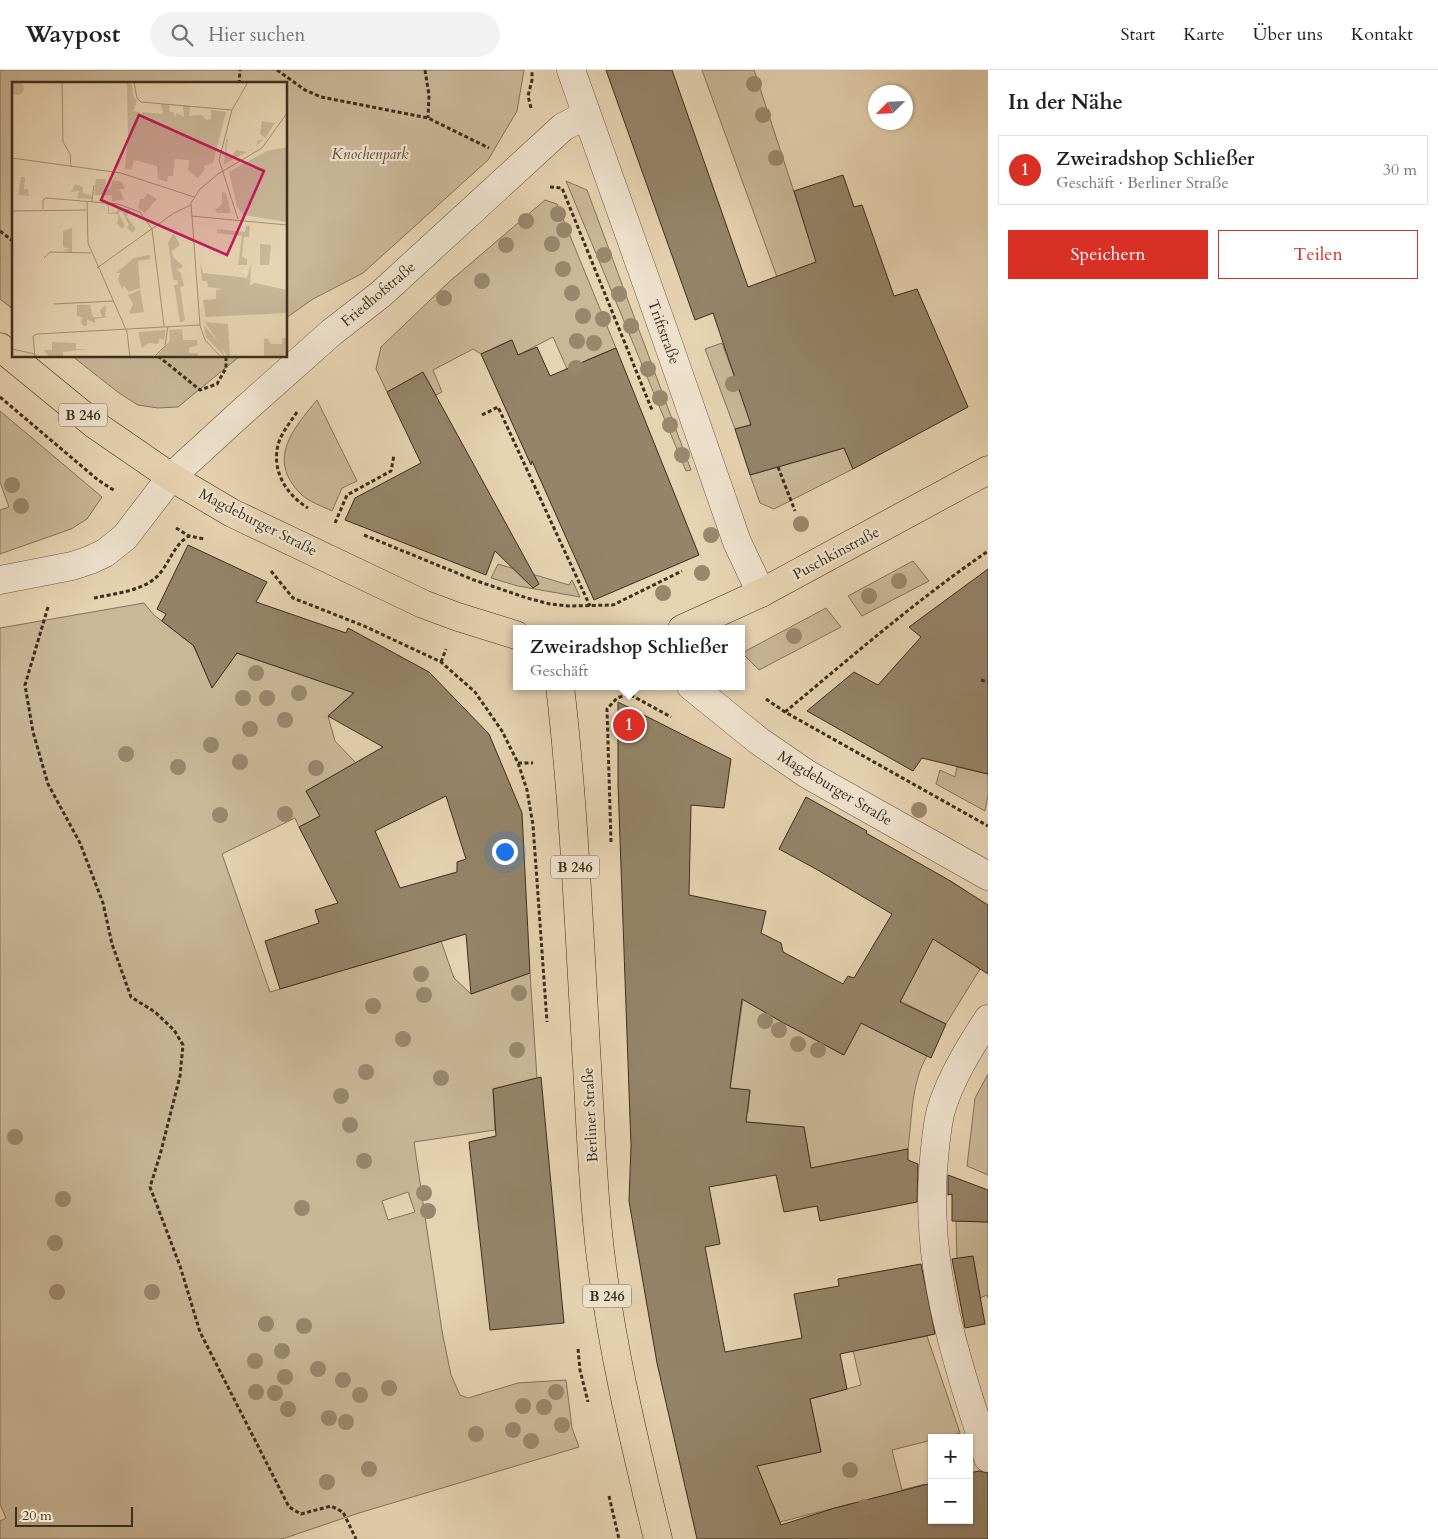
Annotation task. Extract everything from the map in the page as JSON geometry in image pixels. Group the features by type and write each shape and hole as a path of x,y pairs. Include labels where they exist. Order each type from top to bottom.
{"main road":[{"name":"Magdeburger Straße","path":"0,347 12,357"},
{"name":"Magdeburger Straße","path":"13,358 94,424 171,476 232,512 423,604 513,634"},
{"name":"Puschkinstraße","path":"691,625 761,593 988,470"},
{"name":"Berliner Straße","path":"560,690 571,786 592,1169 599,1244 620,1367 639,1461 658,1539"}],"street":[{"name":"Triftstraße","path":"570,70 737,542 761,593"},
{"name":"Friedhofstraße","path":"0,580 72,566 90,560 125,538 171,476 332,332 381,294 563,127 586,115"},
{"name":"Magdeburger Straße","path":"696,690 759,741 807,774 988,876"},
{"path":"988,1019 952,1082 941,1110 932,1188 933,1234 938,1282 958,1363 988,1458"}],"path":[{"path":"277,70 305,90 321,97 428,118 496,151 514,173"},
{"path":"425,70 428,118"},
{"path":"547,187 562,188 652,410"},
{"path":"0,231 12,240"},
{"path":"160,358 200,390 217,384 226,368 226,358"},
{"path":"0,397 98,480 189,536 205,539"},
{"path":"301,407 280,439 275,460 280,478 290,494 313,511"},
{"path":"482,415 498,407 590,606"},
{"path":"328,519 335,523 347,495 391,471 394,455"},
{"path":"778,467 795,512"},
{"path":"363,534 474,580 550,604 569,606 613,605 682,571"},
{"path":"92,598 145,585 160,574 180,541 189,536"},
{"path":"785,712 903,614 955,574 988,552"},
{"path":"268,568 293,598 364,626 441,662 475,692 502,731 518,763 527,790 533,825 547,1023"},
{"path":"39,609 57,605"},
{"path":"48,607 26,685 34,732 48,784 80,843 103,903 112,944 131,997 155,1012 174,1030 183,1045 180,1076 150,1187 180,1266 200,1332 289,1507 301,1514 331,1506 343,1512 356,1539"},
{"path":"981,680 988,682"},
{"path":"612,849 607,709 616,698 629,694 678,721"},
{"path":"763,697 785,712 988,826"},
{"path":"577,1341 580,1370 589,1406"},
{"path":"608,1488 619,1539"}],"green space":[{"name":"Knochenpark","path":"0,70 524,70 517,111 488,160 363,273 313,299 288,317 288,82 12,82 12,308 0,299"},
{"path":"702,70 754,70 817,262 777,277"},
{"path":"566,181 587,190 691,470 686,471"},
{"path":"545,200 557,204 616,348 587,360 595,378 575,387 553,337 518,355 511,340 481,354 473,349 433,370 442,392 436,395 423,373 387,392 376,369 381,347 450,281"},
{"path":"722,343 737,383 810,358 825,403 735,429 705,349"},
{"path":"75,358 238,358 178,407 158,408 138,405 119,393"},
{"path":"317,400 357,481 342,488 332,511 304,497 291,481 285,469 284,457 292,434"},
{"path":"0,411 102,497 87,519 71,529 0,554 0,510 9,507 0,482"},
{"path":"844,448 853,469 774,509 760,503 750,475"},
{"path":"913,561 929,581 862,616 848,596"},
{"path":"498,564 569,585 572,580 580,597 518,586 491,578"},
{"path":"144,603 154,615 193,645 212,687 237,653 354,692 328,716 335,741 356,763 306,791 320,816 299,827 295,818 222,854 270,992 441,941 454,978 471,994 530,973 537,1078 493,1089 495,1130 414,1142 442,1331 451,1375 460,1395 468,1398 518,1383 566,1380 572,1428 579,1447 359,1513 282,1539 0,1539 0,1521 6,1518 0,1504 0,628","holes":["408,1192 415,1212 388,1220 382,1201"]},
{"path":"826,608 841,627 759,670 745,656 745,651"},
{"path":"957,767 988,774 988,795 985,811 936,784 940,770 955,777"},
{"path":"949,880 966,891 935,940 980,969 946,1024 879,990"},
{"path":"743,999 843,1055 861,1023 927,1056 915,1089 908,1149 811,1168 804,1127 727,1120 748,1112 750,1091 730,1088"},
{"path":"988,1074 988,1175 967,1166 975,1098"},
{"path":"956,1221 988,1222 988,1298 987,1295 980,1298 974,1261 957,1260"},
{"path":"927,1336 960,1433 928,1434 928,1441 892,1450 902,1490 925,1484 928,1492 928,1505 865,1539 854,1503 780,1522 773,1504 751,1510 738,1415 821,1452 810,1399 861,1385 853,1350"}],"building":[{"path":"606,70 672,70 748,287 816,262 794,191 843,175 854,207 862,205 894,296 917,289 968,407 853,469 844,448 750,475 735,429 751,425 713,313 695,320"},
{"path":"512,340 518,355 537,347 550,376 616,348 699,555 594,600 532,461 531,465 481,354"},
{"path":"423,372 539,584 533,588 495,551 486,575 345,520 355,498 421,463 387,392"},
{"path":"188,545 267,582 256,602 346,633 348,628 429,672 489,734 522,813 530,973 471,994 466,934 280,989 265,941 319,923 315,910 338,903 299,827 320,816 306,791 383,747 328,716 354,693 237,653 212,688 194,646 162,621 166,614 157,609","holes":["446,796 466,859 457,862 457,872 400,888 375,831"]},
{"path":"988,569 988,774 922,758 913,771 807,711 854,672 878,685 921,637 909,627"},
{"path":"618,702 731,759 724,808 691,805 689,895 766,911 761,933 781,943 783,952 843,984 848,976 854,978 892,914 779,849 806,797 867,831 866,833 947,879 988,905 988,974 933,939 900,1002 946,1024 931,1058 861,1023 844,1055 742,999 730,1088 750,1090 746,1122 804,1127 811,1168 908,1149 908,1160 918,1164 917,1202 820,1221 817,1206 784,1212 776,1175 709,1187 720,1244 705,1247 725,1352 802,1338 794,1294 839,1286 838,1279 921,1264 935,1334 840,1354 847,1389 810,1399 821,1452 757,1466 781,1525 835,1508 928,1484 928,1524 973,1524 973,1472 979,1471 988,1473 988,1539 697,1539 657,1363 629,1201 631,1146 618,783"},
{"path":"541,1077 564,1323 490,1330 469,1142 496,1136 493,1089"},
{"path":"948,1175 988,1190 988,1222 952,1221 952,1194 948,1195"},
{"path":"973,1256 985,1324 965,1328 952,1259"}],"place":[{"name":"Zweiradshop Schließer","path":"629,725"}]}
